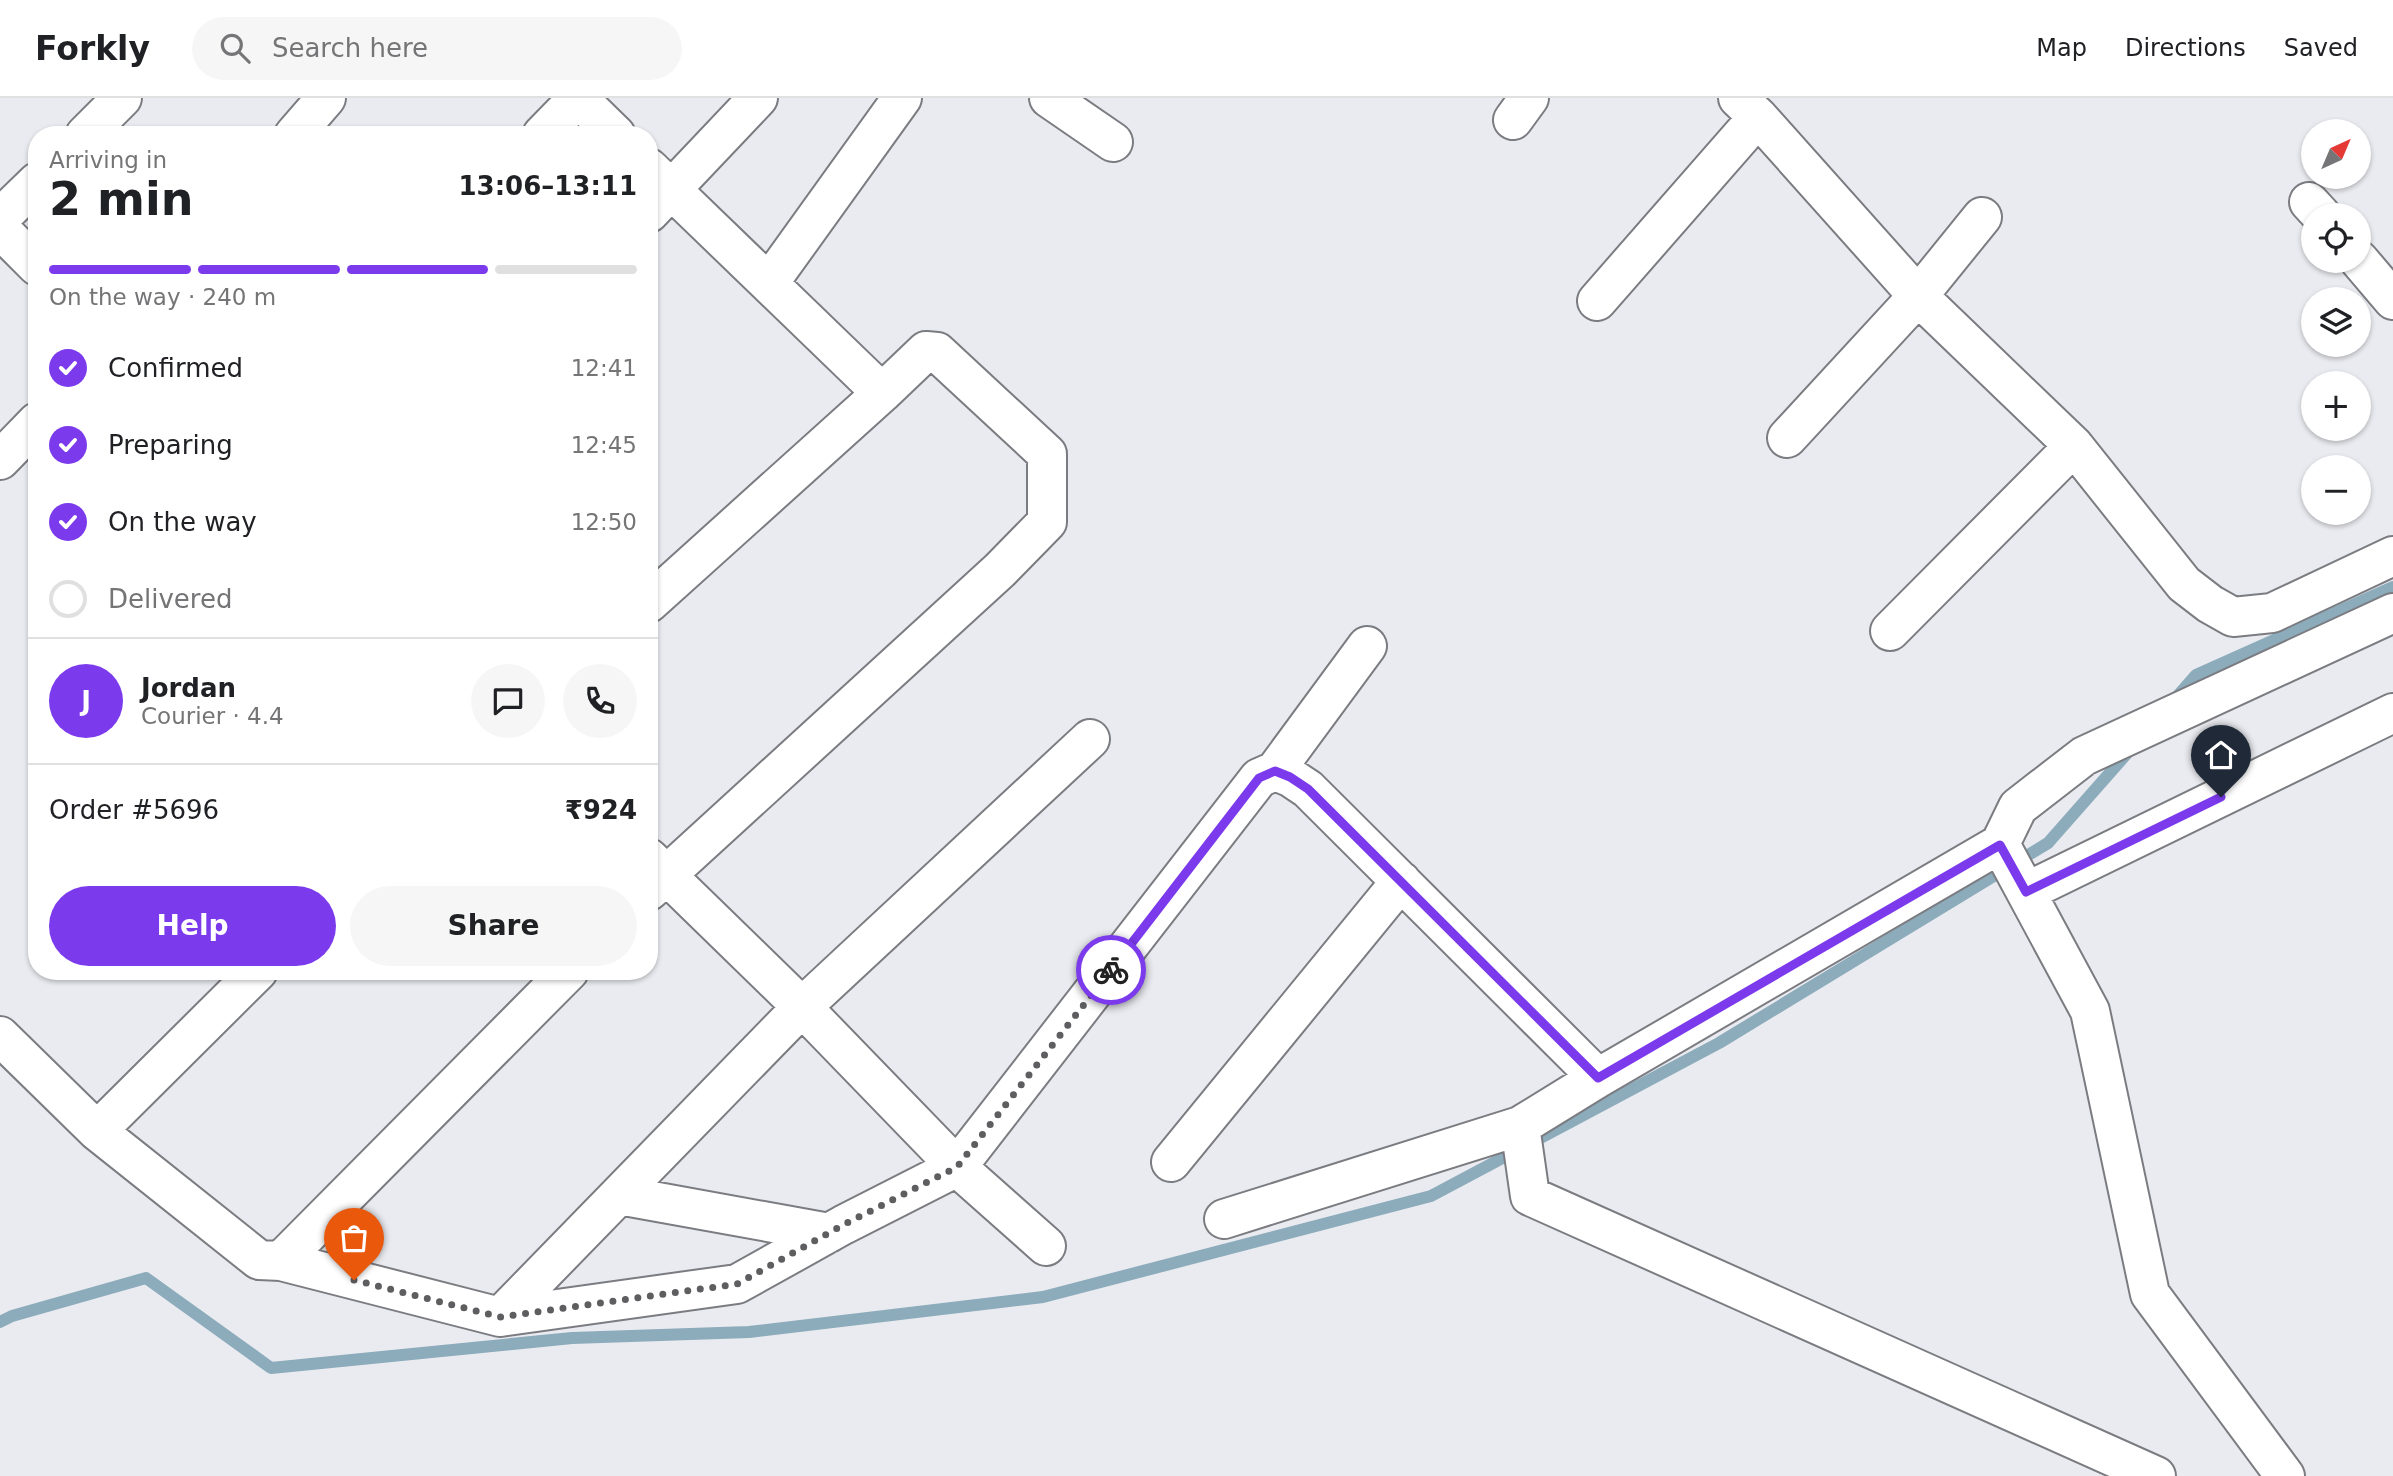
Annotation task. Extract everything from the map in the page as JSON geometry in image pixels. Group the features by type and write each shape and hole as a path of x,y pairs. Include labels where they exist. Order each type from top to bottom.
{"street":[{"path":"94,126 122,98"},
{"path":"302,126 326,98"},
{"path":"551,126 578,98 607,126"},
{"path":"658,189 758,98"},
{"path":"769,283 902,98"},
{"path":"1049,98 1113,142"},
{"path":"1597,301 1748,107 1917,296 2074,446 2184,584 2210,604 2233,617 2272,613 2393,556"},
{"path":"0,218 28,191"},
{"path":"658,191 769,283 882,393"},
{"path":"1787,438 1917,296 1982,217"},
{"path":"0,229 28,257"},
{"path":"2370,273 2393,300"},
{"path":"658,595 926,351 937,352 1047,454 1047,522 1000,570 658,871"},
{"path":"0,460 28,431"},
{"path":"1890,631 2074,446"},
{"path":"1224,1219 1520,1126 2000,845 2018,807 2084,756 2393,613"},
{"path":"0,1036 97,1131 259,1260 281,1261 500,1317 737,1284 957,1167 1259,778 1275,771 1367,646"},
{"path":"2026,892 2393,713"},
{"path":"500,1317 802,1007 1090,739"},
{"path":"1275,771 1308,789 1598,1078"},
{"path":"2000,845 2090,1012 2150,1294 2285,1476"},
{"path":"658,877 802,1007 957,1167 1046,1246"},
{"path":"1171,1162 1401,881"},
{"path":"97,1131 249,980"},
{"path":"281,1261 560,980"},
{"path":"1520,1126 1530,1196 2156,1476"},
{"path":"619,1195 829,1233"}],"waterway":[{"path":"2175,699 2196,675 2393,587"},
{"path":"0,1322 12,1316 146,1278 271,1368 572,1338 749,1332 1043,1297 1431,1196 1719,1043 2048,843 2130,750"}],"way so far":[{"path":"354,1280 500,1317 737,1284 843,1225 957,1167 1111,970"}],"route":[{"path":"1111,970 1259,778 1275,771 1308,789 1598,1078 2000,845 2026,892 2221,797"}]}
